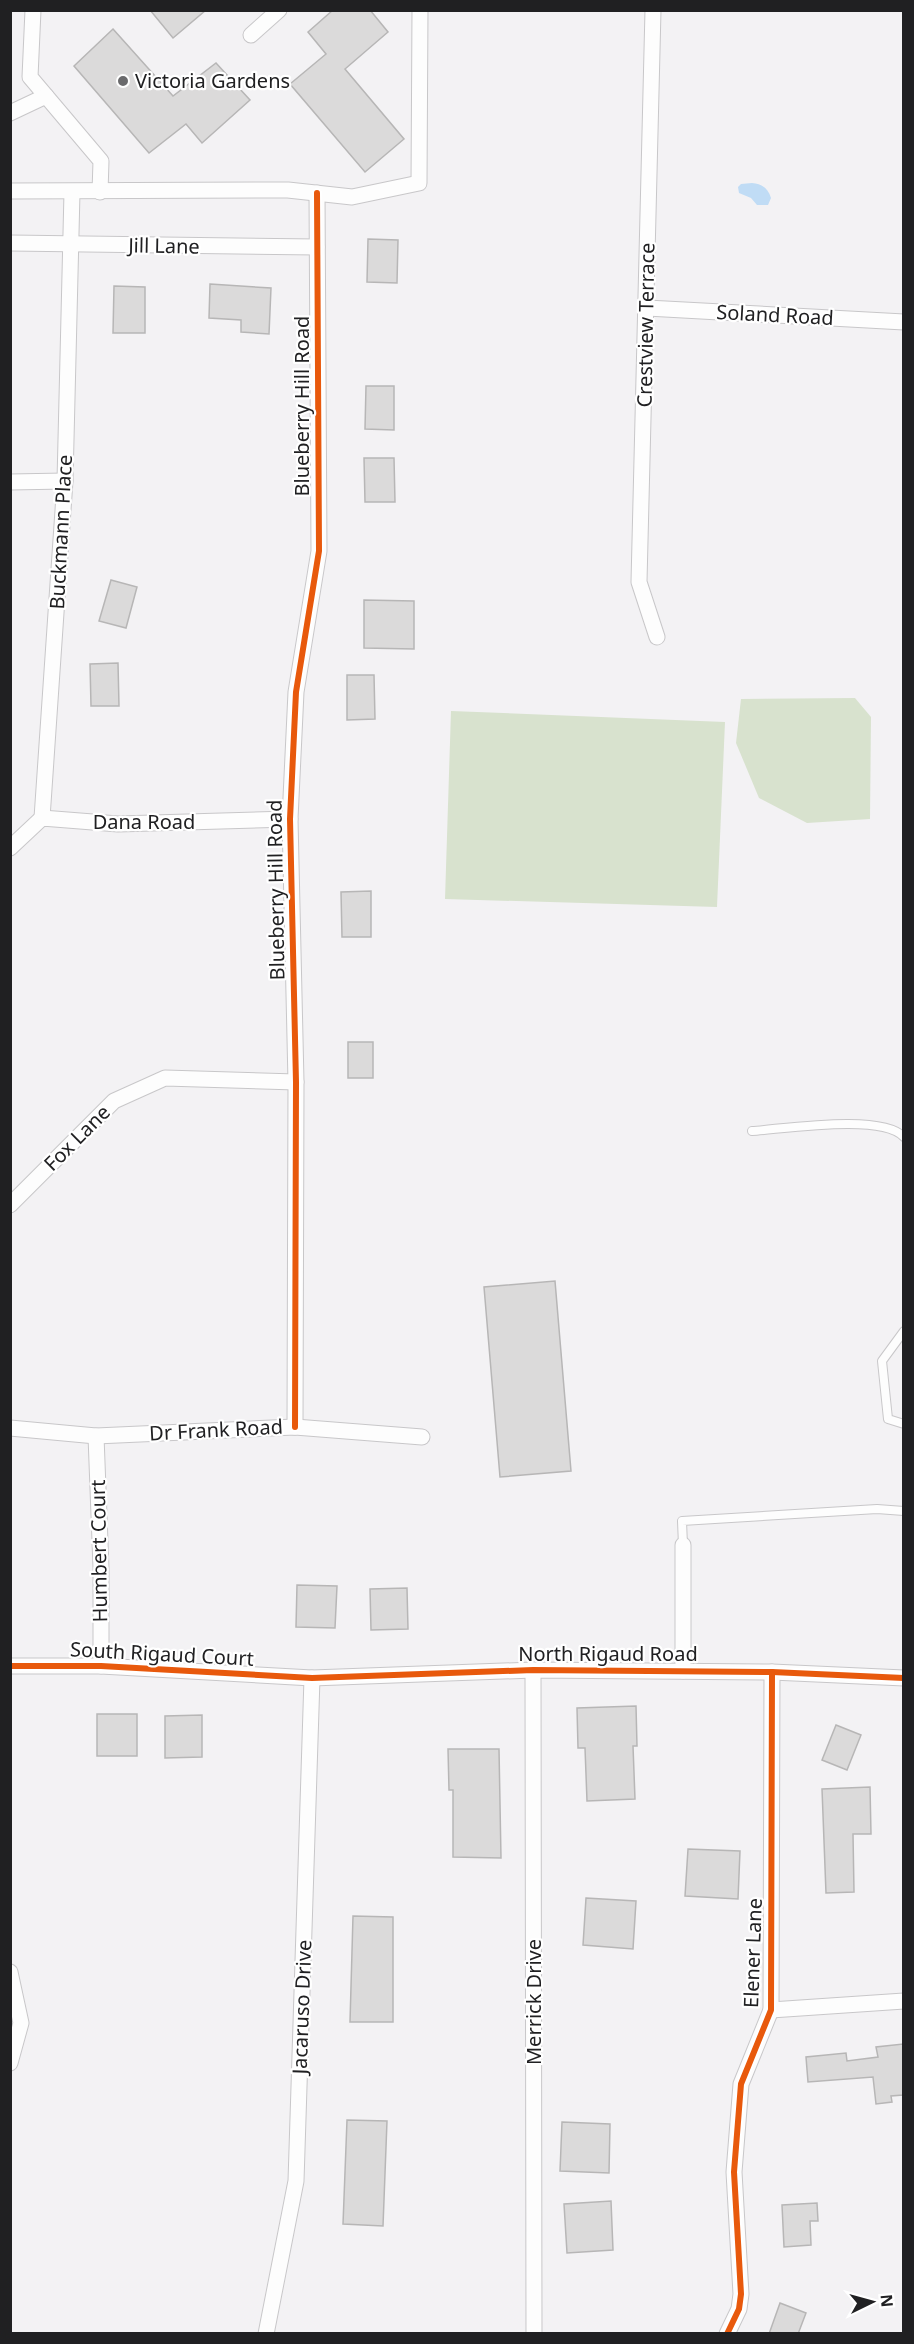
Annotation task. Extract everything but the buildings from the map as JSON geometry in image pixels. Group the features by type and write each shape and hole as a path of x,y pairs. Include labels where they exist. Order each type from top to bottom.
{"street":[{"path":"33,10 30,76 101,161 100,192"},
{"path":"250,35 279,10"},
{"path":"10,191 288,190 352,197 419,183 420,10"},
{"name":"Crestview Terrace","path":"653,10 639,582 657,637"},
{"path":"10,114 46,96"},
{"name":"Buckmann Place","path":"42,818 65,481 72,192"},
{"name":"Blueberry Hill Road","path":"295,1427 296,1082 290,819 296,692 319,551 317,193"},
{"name":"Jill Lane","path":"10,243 317,247"},
{"name":"Soland Road","path":"647,308 903,322"},
{"path":"10,482 65,481"},
{"path":"10,848 42,818"},
{"name":"Dana Road","path":"42,818 118,824 290,819"},
{"name":"Fox Lane","path":"10,1205 114,1101 165,1078 296,1082"},
{"name":"Dr Frank Road","path":"10,1428 96,1436 295,1427 422,1437"},
{"name":"Humbert Court","path":"96,1436 101,1568 101,1666"},
{"path":"683,1545 683,1671"},
{"name":"South Rigaud Court","path":"10,1666 101,1666 312,1678"},
{"name":"North Rigaud Road","path":"312,1678 533,1670 772,1672 903,1678"},
{"name":"Merrick Drive","path":"533,1670 534,2334"},
{"name":"Elener Lane","path":"727,2334 739,2309 741,2294 734,2172 741,2084 771,2010 772,1672"},
{"name":"Jacaruso Drive","path":"266,2334 296,2181 312,1678"},
{"path":"10,1972 21,2023 10,2063"},
{"path":"771,2010 903,2001"}],"lane":[{"path":"752,1131 864,1123 898,1131 903,1137"},
{"path":"903,1331 882,1361 888,1419 903,1424"},
{"path":"683,1545 682,1521 877,1509 903,1511"}],"green space":[{"path":"855,698 871,717 870,819 807,823 759,798 736,743 741,699"},
{"path":"451,711 725,722 717,907 445,899"}],"water":[{"path":"752,183 766,189 771,198 768,205 757,205 751,198 739,193 738,187 741,184"}],"cycle path":[{"path":"295,1427 296,1082 290,819 296,692 319,551 317,193"},
{"path":"10,1666 101,1666 312,1678 533,1670 772,1672 904,1678"},
{"path":"727,2334 739,2309 741,2294 734,2172 741,2084 771,2010 772,1672"}],"place":[{"name":"Victoria Gardens","path":"123,81"}]}
